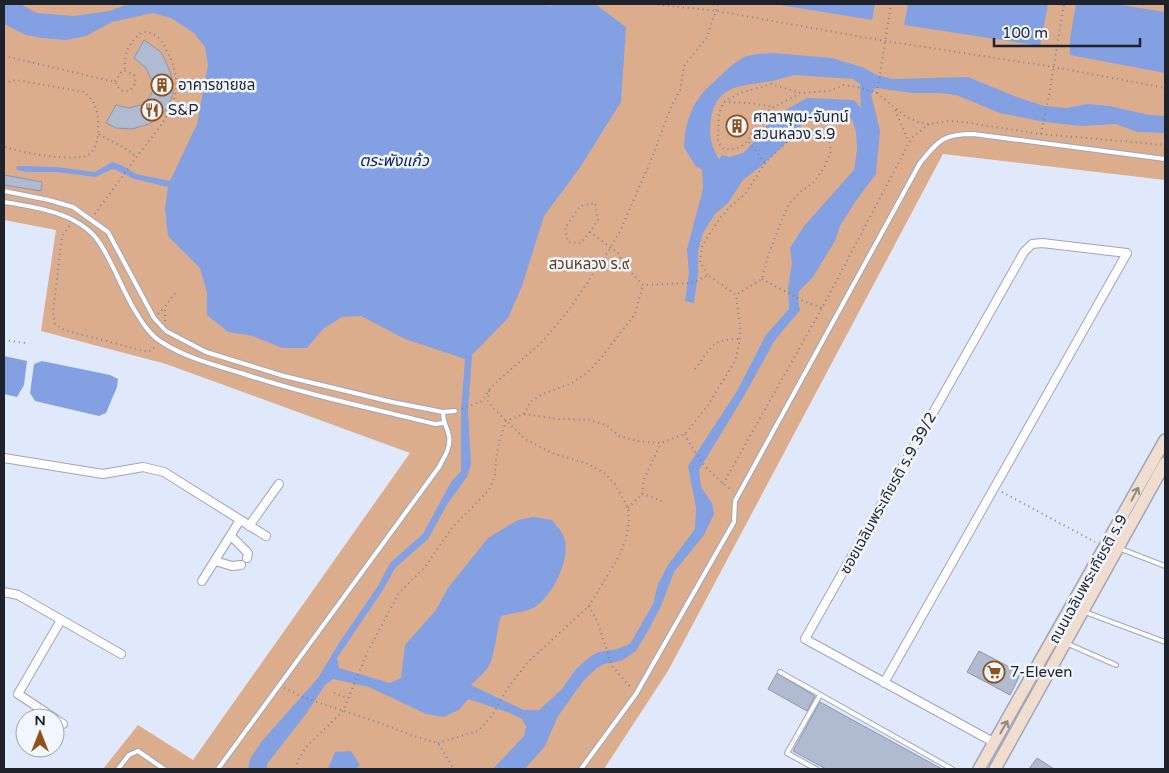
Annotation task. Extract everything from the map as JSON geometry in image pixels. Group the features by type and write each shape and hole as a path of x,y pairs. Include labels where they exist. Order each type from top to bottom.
{"main road":[{"name":"ถนนเฉลิมพระเกียรติ ร.9","path":"980,769 1165,440"},
{"name":"ถนนเฉลิมพระเกียรติ ร.9","path":"995,769 1119,548 1160,483 1165,463"},
{"path":"1145,476 1160,483"}],"street":[{"name":"ซอยเฉลิมพระเกียรติ ร.9 39/2","path":"994,488 1127,253 1042,242 1032,244 1024,252 805,639 995,743"},
{"path":"4,458 103,474 143,467 164,472 266,536"},
{"path":"249,526 279,484"},
{"path":"884,683 994,488"},
{"path":"202,582 240,520"},
{"path":"231,536 248,553 247,558"},
{"path":"215,561 232,566 241,565"},
{"path":"4,592 18,595 121,654"},
{"path":"40,708 18,694 61,620"}],"lane":[{"path":"581,769 636,694 734,522 735,501 738,494 920,163 941,139 956,134 973,134 1165,159"},
{"path":"4,191 49,200 72,207 108,232 154,318 166,331 206,352 284,376 392,402 443,412 455,411"},
{"path":"4,202 37,207 86,227 98,241 147,330 161,342 189,357 277,385 435,424 443,422"},
{"path":"218,769 439,467 448,451 449,436 443,422 443,412"},
{"path":"1119,548 1165,566"},
{"path":"1083,611 1165,642"},
{"path":"1066,643 1116,666"},
{"path":"780,672 952,769"},
{"path":"816,769 787,754 820,695"},
{"path":"118,769 129,755 138,751 164,769"},
{"path":"936,769 940,763"}],"path":[{"path":"653,4 717,11 885,41 1054,67 1165,88"},
{"path":"455,411 482,401 489,390 541,343 569,310 611,247 621,229 680,90 684,66 707,37 718,4"},
{"path":"876,92 890,4"},
{"path":"1041,134 1064,4"},
{"path":"91,220 166,119 173,106 177,87 174,70 160,38 150,32 142,32 130,43 124,59 125,71"},
{"path":"4,56 115,82 121,90 126,92 132,90 136,82 134,75 125,71 120,72 115,82"},
{"path":"4,82 16,80 84,92 95,105 98,133 96,147 90,155 78,158 41,155 11,150 4,146"},
{"path":"800,92 763,114 749,142 732,150 724,150 718,142 719,113 724,102 740,93 771,84 800,92 829,91 844,85 858,87 876,92 905,116 918,122 929,124 948,121 963,122 1041,134 1165,145"},
{"path":"724,102 750,103 775,108"},
{"path":"894,108 909,143"},
{"path":"723,484 822,308 909,143 913,137 929,124"},
{"path":"297,768 298,760 307,746 342,711 361,666 399,593 425,568 452,528 489,490 495,476 502,428 506,421 524,414 558,419 589,420 606,425 619,436 637,441 661,443 685,434 708,405 735,361 739,346 739,310 736,295 708,275 700,262 702,246 720,218 745,194 765,163 797,132 813,129 828,135 831,151 824,168 814,182 800,192 789,204 768,256 762,279 736,295"},
{"path":"98,133 112,143 126,147 137,157"},
{"path":"749,142 765,163"},
{"path":"595,203 598,220 590,232 581,243 568,242 565,228 580,206 595,203"},
{"path":"72,220 62,237 53,312 55,324 64,330 148,352 161,342"},
{"path":"590,232 618,253 625,266 643,285 692,283 708,275"},
{"path":"762,279 785,292 822,308"},
{"path":"524,414 530,402 543,394 572,383 588,372 601,358 635,314 643,285"},
{"path":"166,331 165,307 176,292"},
{"path":"695,368 716,342 726,339 739,339"},
{"path":"4,340 25,343"},
{"path":"279,686 319,704 370,719 416,738 438,743 478,731 492,716 516,676 528,662 589,606 619,556 626,539 629,521 628,508 615,484 604,473 588,464 566,458 524,439 488,401 489,390"},
{"path":"685,434 705,466 723,484 738,494"},
{"path":"628,508 642,494 644,479 661,443"},
{"path":"994,488 1105,549"},
{"path":"642,494 665,503"},
{"path":"589,606 598,623 612,666 636,694"},
{"path":"334,693 348,698"},
{"path":"438,743 452,766 456,769"}],"green space":[{"name":"สวนหลวง ร.๙","path":"4,4 1165,4 1165,180 943,154 668,671 604,769 103,769 138,725 193,760 410,453 166,364 41,331 56,230 4,220"}],"water":[{"name":"ตระพังแก้ว","path":"4,4 20,4 37,13 74,16 109,11 129,4 544,4 550,6 555,4 595,4 626,27 621,102 581,166 544,216 522,286 508,318 472,355 468,411 471,464 467,477 448,503 428,539 395,568 383,590 337,658 339,668 390,683 401,678 405,645 436,610 448,588 488,538 518,520 533,517 552,520 562,533 565,544 560,574 548,594 535,607 501,616 490,664 484,673 471,685 524,710 539,710 562,689 576,669 591,656 630,644 653,604 658,584 668,565 695,529 696,508 688,466 737,391 766,335 789,309 788,288 792,263 790,248 804,226 854,170 857,150 856,132 852,119 839,111 828,110 814,114 802,124 785,144 743,180 728,203 715,214 703,233 698,251 698,275 694,303 685,301 689,274 687,249 703,189 702,169 696,167 684,147 685,133 694,105 704,91 731,66 744,57 773,53 832,58 893,79 968,77 1044,106 1067,108 1087,104 1110,106 1149,115 1165,116 1165,133 1137,132 1116,124 1082,126 1045,122 1000,113 956,95 874,89 871,94 880,131 876,174 840,226 835,241 813,277 799,291 800,310 775,340 744,396 699,470 701,487 712,503 714,514 704,535 674,572 661,606 636,651 621,661 604,664 584,680 558,716 545,746 525,769 493,769 524,736 526,727 522,719 510,713 468,699 459,710 443,717 426,714 369,687 333,679 325,685 306,714 267,764 267,769 248,769 251,757 262,741 318,678 339,643 378,586 390,563 423,534 451,482 461,471 461,411 465,359 405,339 361,316 342,317 323,329 307,348 282,348 253,336 228,332 207,315 207,293 200,268 168,236 165,208 168,187 134,179 114,169 96,177 56,172 26,172 17,170 16,167 56,167 95,172 112,162 136,174 170,181 197,124 208,65 205,47 194,33 171,18 153,13 112,22 86,36 66,40 26,35 4,24","holes":["795,75 853,79 860,84 861,108 854,100 807,98 773,117 755,141 743,153 729,157 722,155 719,159 711,139 711,118 719,98 726,92 742,86"]},
{"path":"774,4 875,4 872,20"},
{"path":"908,4 1048,4 1040,46 904,25"},
{"path":"1076,4 1115,4 1165,12 1165,73 1070,55 1070,39"},
{"path":"4,356 27,361 24,385 17,397 4,394"},
{"path":"42,361 110,375 118,379 117,387 106,413 99,416 35,401 30,393 34,364"},
{"path":"351,751 360,765 356,769 328,769 335,752"}],"building":[{"name":"อาคารชายชล","path":"144,40 161,52 172,78 173,93 161,117 149,124 132,129 116,128 106,123 116,105 129,108 141,105 149,98 153,90 146,68 134,58"},
{"name":"ศาลาพุฒ-จันทน์ สวนหลวง ร.9","path":"740,117 747,129 734,136 727,124"},
{"path":"4,175 42,182 41,191 4,185"},
{"name":"7-Eleven","path":"979,651 1021,673 1010,695 967,672"},
{"path":"777,673 815,696 807,711 768,689"},
{"path":"820,702 942,769 826,769 793,751"},
{"path":"1037,758 1054,769 1029,769"}],"place":[{"name":"อาคารชายชล","path":"162,85"},
{"name":"S&P","path":"152,110"},
{"name":"ศาลาพุฒ-จันทน์ สวนหลวง ร.9","path":"737,126"},
{"name":"7-Eleven","path":"994,672"}]}
